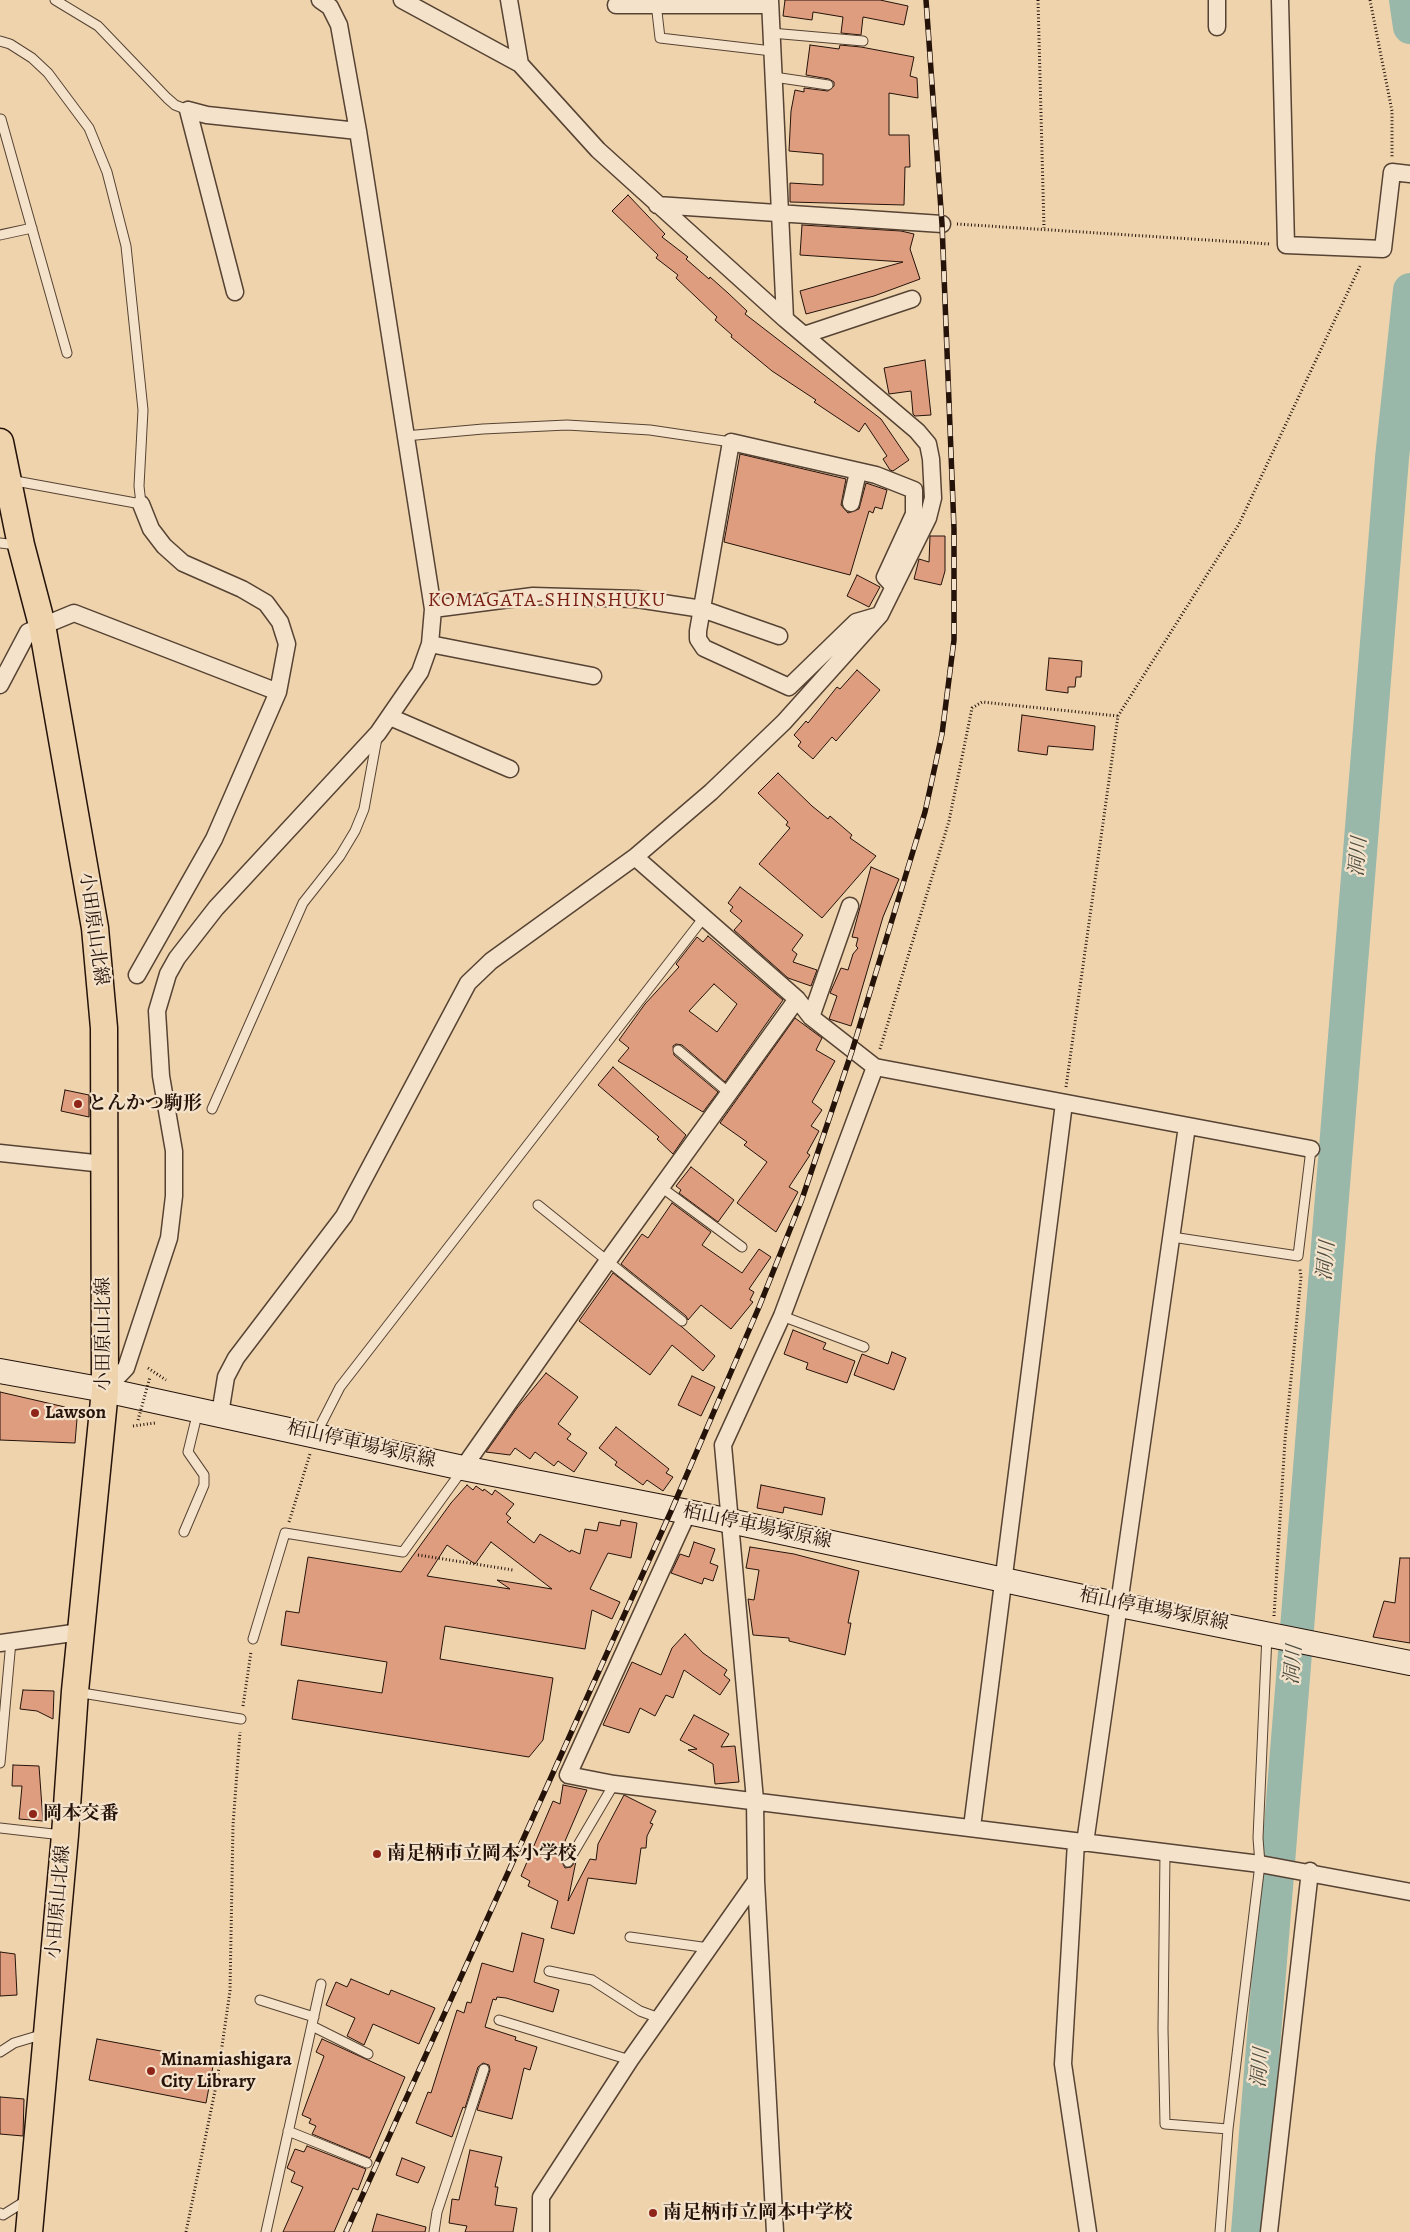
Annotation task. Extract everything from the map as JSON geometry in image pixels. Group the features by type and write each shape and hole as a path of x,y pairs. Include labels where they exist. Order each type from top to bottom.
{"main road":[{"name":"小田原山北線","path":"0,442 7,480 11,544 42,625 95,928 104,1028 105,1390 80,1632 65,1835 29,2232"},
{"name":"栢山停車場塚原線","path":"0,1371 105,1390 316,1434 463,1468 688,1512 1120,1605 1410,1663"}],"street":[{"path":"105,1390 126,1368 169,1238 174,1196 174,1152 161,1076 157,1011 168,974 177,958 216,908 378,733 420,672 430,644 433,609 358,132 339,25 330,7 320,0"},
{"path":"209,1412 236,1358 344,1216 468,983 491,961 635,857 712,792 784,722 880,615 928,518 933,498 931,459 928,444 917,432 785,319 657,205 598,150 520,64 402,0"},
{"path":"509,0 520,64"},
{"path":"1217,0 1217,27"},
{"path":"1280,0 1286,245 1383,249 1392,172 1410,174"},
{"path":"616,5 770,3 782,213 785,319"},
{"path":"188,110 207,116 358,132"},
{"path":"188,110 235,292"},
{"path":"657,205 942,224"},
{"path":"804,335 912,299"},
{"path":"880,615 856,622 789,687 704,648 698,639 731,442 876,475 914,490 914,514 885,577 894,587"},
{"path":"851,503 858,472"},
{"path":"137,975 214,839 278,692 287,644 280,622 266,603 242,589 183,563 164,546 151,529 141,504"},
{"path":"433,609 533,596 637,599 702,609 779,636"},
{"path":"0,685 28,632 74,613 278,692"},
{"path":"430,644 593,676"},
{"path":"390,717 510,769"},
{"path":"635,857 705,916 797,999 811,1017 875,1067 1311,1149"},
{"path":"811,1017 850,906"},
{"path":"463,1468 607,1262 797,999"},
{"path":"775,2232 756,1881 755,1800 723,1445 782,1316 875,1067"},
{"path":"972,1828 1064,1103"},
{"path":"1088,2232 1063,2064 1080,1843 1120,1605 1187,1126"},
{"path":"0,1153 104,1164"},
{"path":"688,1512 568,1775 614,1784 1260,1864 1410,1892"},
{"path":"5,1642 80,1632"},
{"path":"1269,2232 1310,1872"},
{"path":"541,2232 541,2197 630,2060 756,1881"}],"lane":[{"path":"55,0 98,26 167,98 175,105 188,110"},
{"path":"656,3 660,38 772,51"},
{"path":"771,33 863,41"},
{"path":"0,41 10,44 32,58 48,73 89,128 107,172 126,246 135,330 142,410 139,486 141,504 7,480"},
{"path":"774,77 828,85"},
{"path":"0,118 67,353"},
{"path":"0,235 32,228"},
{"path":"405,436 484,429 567,425 650,430 731,442"},
{"path":"212,1109 303,902 340,856 355,831 364,809 378,733"},
{"path":"316,1434 340,1387 705,916"},
{"path":"678,1050 729,1093"},
{"path":"1172,1236 1298,1256 1311,1149"},
{"path":"661,1187 742,1247"},
{"path":"538,1205 682,1321"},
{"path":"782,1316 864,1347"},
{"path":"184,1532 204,1485 204,1475 188,1452 209,1412"},
{"path":"253,1640 286,1533 402,1552 463,1468"},
{"path":"1220,2232 1228,2130 1260,1864 1258,1838 1267,1633"},
{"path":"0,1763 5,1642"},
{"path":"75,1691 241,1719"},
{"path":"568,1862 614,1784"},
{"path":"0,1828 65,1835"},
{"path":"1165,1852 1163,2030 1165,2124 1228,2130"},
{"path":"630,1937 709,1948"},
{"path":"549,1971 592,1980 640,2011 659,2018"},
{"path":"266,2232 321,1984"},
{"path":"260,2000 313,2022 368,2054"},
{"path":"499,2020 630,2060"},
{"path":"0,2052 14,2044 47,2033"},
{"path":"434,2232 437,2212 484,2069"},
{"path":"288,2131 367,2163"},
{"path":"0,2213 3,2215 32,2197"}],"path":[{"path":"1038,0 1044,228"},
{"path":"1370,0 1392,111 1392,172"},
{"path":"942,224 1044,228 1286,245"},
{"path":"1064,1103 1118,716 1239,524 1368,249"},
{"path":"875,1067 949,821 972,708 982,702 1118,716"},
{"path":"1267,1633 1276,1611 1285,1440 1301,1276 1298,1256"},
{"path":"138,1420 150,1377"},
{"path":"286,1533 316,1434"},
{"path":"402,1552 513,1570"},
{"path":"186,2232 217,2081 230,1991 233,1825 241,1719 253,1640"}],"building":[{"path":"785,0 880,0 908,6 904,25 863,17 861,35 841,33 843,17 813,12 812,20 783,16"},
{"path":"810,45 839,49 840,45 861,47 914,57 910,76 917,78 918,98 889,93 889,135 909,135 910,167 905,167 904,205 790,202 790,183 823,185 823,154 789,151 791,111 795,90 804,92 804,88 828,91 834,86 834,82 829,79 806,75"},
{"path":"628,195 665,234 662,237 688,257 686,259 709,279 710,277 728,293 747,311 745,314 881,419 909,460 893,471 890,470 883,459 887,456 865,423 859,432 814,402 816,400 772,371 731,337 732,335 715,320 717,317 676,278 678,275 656,258 658,255 612,211"},
{"path":"802,225 901,231 914,234 910,249 920,279 874,296 806,314 800,291 903,262 800,255"},
{"path":"925,360 931,415 915,416 913,414 911,391 889,394 884,368"},
{"path":"740,454 846,479 841,505 848,513 859,509 866,483 887,490 882,509 875,507 873,513 869,511 850,575 724,542"},
{"path":"930,536 945,536 945,571 941,585 914,579 919,559 929,562"},
{"path":"857,575 880,587 869,607 847,596"},
{"path":"1049,658 1082,661 1081,677 1076,677 1075,687 1068,687 1068,693 1046,690"},
{"path":"857,670 880,690 836,741 832,737 813,759 798,746 801,742 794,735 806,721 808,723 837,687 840,689"},
{"path":"1022,715 1095,726 1093,750 1048,746 1047,755 1018,751"},
{"path":"778,773 812,806 828,819 830,816 852,835 850,838 876,856 822,918 759,864 790,828 786,825 788,822 758,793"},
{"path":"871,867 899,879 883,917 851,1026 829,1019 837,996 830,993 841,968 848,970 853,954 858,948 856,946 858,938 852,937"},
{"path":"740,887 803,935 792,950 797,954 793,962 817,970 811,986 788,978 734,930 742,921 730,911 733,907 728,903"},
{"path":"708,936 783,1000 725,1082 682,1045 676,1044 673,1046 674,1055 718,1092 703,1112 618,1061 629,1048 619,1040 645,1004 679,967 676,964 697,937 703,942","holes":["714,984 737,1004 717,1032 689,1011"]},
{"path":"795,1018 822,1038 816,1050 835,1061 812,1102 822,1110 811,1126 819,1131 807,1153 810,1155 789,1187 798,1192 776,1232 737,1203 767,1162 744,1145 747,1142 720,1123"},
{"path":"613,1067 686,1135 673,1154 657,1139 659,1137 598,1085"},
{"name":"とんかつ駒形","path":"65,1090 89,1095 89,1117 61,1111"},
{"path":"691,1167 734,1200 718,1222 679,1193 681,1190 676,1186"},
{"path":"672,1203 711,1232 702,1245 742,1273 759,1249 771,1257 749,1289 754,1292 750,1300 753,1302 731,1329 701,1305 688,1320 686,1316 621,1264 642,1234 648,1238"},
{"path":"613,1273 682,1327 715,1356 703,1371 672,1345 650,1375 579,1321"},
{"path":"793,1330 826,1343 823,1349 855,1361 847,1383 806,1369 808,1363 784,1354"},
{"path":"892,1352 906,1358 894,1390 854,1375 862,1354 888,1364"},
{"path":"546,1373 578,1397 558,1424 571,1434 567,1439 587,1453 574,1472 558,1461 554,1466 535,1452 530,1459 515,1448 510,1455 486,1452 517,1408"},
{"path":"692,1376 715,1387 701,1416 678,1405"},
{"name":"Lawson","path":"0,1392 65,1407 77,1419 75,1443 0,1440"},
{"path":"616,1427 669,1469 666,1473 673,1477 663,1491 647,1480 643,1485 615,1465 617,1462 599,1448"},
{"path":"467,1485 473,1490 476,1486 483,1491 484,1489 492,1495 495,1490 514,1504 506,1514 511,1518 507,1522 534,1543 540,1534 570,1552 571,1550 580,1554 585,1529 597,1531 599,1522 620,1526 621,1520 637,1523 631,1558 608,1553 590,1589 620,1602 612,1619 592,1610 585,1649 445,1626 440,1659 553,1678 543,1740 529,1757 292,1719 298,1680 382,1693 387,1662 281,1645 286,1611 299,1613 308,1557 401,1572 451,1503","holes":["491,1542 552,1589 497,1580 510,1589 427,1576 447,1545 475,1564"]},
{"path":"761,1485 825,1498 822,1515 784,1507 783,1513 757,1508"},
{"path":"694,1542 715,1549 710,1563 718,1566 713,1581 704,1578 702,1584 671,1573 680,1554 689,1557"},
{"path":"750,1547 794,1554 859,1571 848,1623 851,1623 845,1655 789,1641 789,1638 753,1635 748,1599 754,1600 759,1570 746,1568"},
{"path":"1400,1558 1410,1558 1410,1643 1373,1637 1384,1601 1395,1603"},
{"path":"685,1634 703,1653 727,1670 724,1675 730,1680 720,1695 684,1670 673,1698 666,1695 655,1716 640,1708 629,1733 603,1725 632,1662 661,1675 672,1648"},
{"path":"23,1690 54,1691 53,1719 37,1711 20,1709"},
{"path":"694,1715 729,1734 721,1747 735,1746 739,1782 715,1784 713,1764 688,1750 697,1749 680,1740"},
{"path":"13,1765 39,1766 43,1821 19,1819 22,1786 12,1786"},
{"path":"563,1785 587,1790 559,1855 564,1856 562,1862 565,1868 571,1867 576,1861 568,1901 590,1859 596,1860 598,1844 624,1795 656,1811 650,1823 653,1824 647,1836 646,1848 641,1848 636,1884 588,1878 574,1934 551,1928 558,1901 528,1886 530,1881 521,1876 553,1801 560,1804"},
{"path":"522,1933 544,1939 534,1982 559,1990 553,2012 506,1998 497,1997 496,2000 493,1999 485,2027 516,2037 515,2040 537,2047 530,2070 524,2068 512,2119 477,2110 490,2070 489,2065 483,2063 478,2067 465,2108 463,2107 452,2137 416,2123 428,2092 431,2093 457,2010 464,2013 467,2002 471,2003 482,1963 513,1972"},
{"path":"0,1952 15,1954 17,1995 0,1996"},
{"path":"351,1979 389,1995 391,1990 435,2008 419,2044 373,2024 364,2045 347,2036 355,2018 326,2005 336,1982 347,1987"},
{"name":"Minamiashigara City Library","path":"97,2039 214,2061 206,2103 89,2080"},
{"path":"322,2039 405,2077 370,2158 312,2134 316,2126 309,2123 311,2119 302,2115 324,2056 316,2052"},
{"path":"0,2097 24,2099 23,2136 0,2134"},
{"path":"307,2146 366,2169 358,2190 353,2188 334,2232 283,2232 303,2187 291,2182 295,2172 287,2168 295,2149 304,2152"},
{"path":"470,2150 502,2157 495,2187 498,2187 495,2205 517,2208 513,2232 465,2232 467,2226 449,2223 452,2199 459,2200"},
{"path":"402,2158 425,2167 418,2183 396,2175"},
{"path":"377,2214 426,2227 425,2232 372,2232"}],"waterway":[{"name":"洞川","path":"1406,0 1410,27"},
{"name":"洞川","path":"1248,2232 1392,458 1410,290"}],"railway":[{"path":"346,2232 672,1509 759,1307 801,1202 852,1051 925,812 942,734 954,640 954,529 942,224 926,0"}],"place":[{"name":"とんかつ駒形","path":"78,1104"},
{"name":"Lawson","path":"35,1413"},
{"name":"岡本交番","path":"33,1814"},
{"name":"南足柄市立岡本小学校","path":"377,1854"},
{"name":"Minamiashigara City Library","path":"151,2071"},
{"name":"南足柄市立岡本中学校","path":"653,2213"}],"district":[{"name":"KOMAGATA-SHINSHUKU","path":"547,601"}]}
